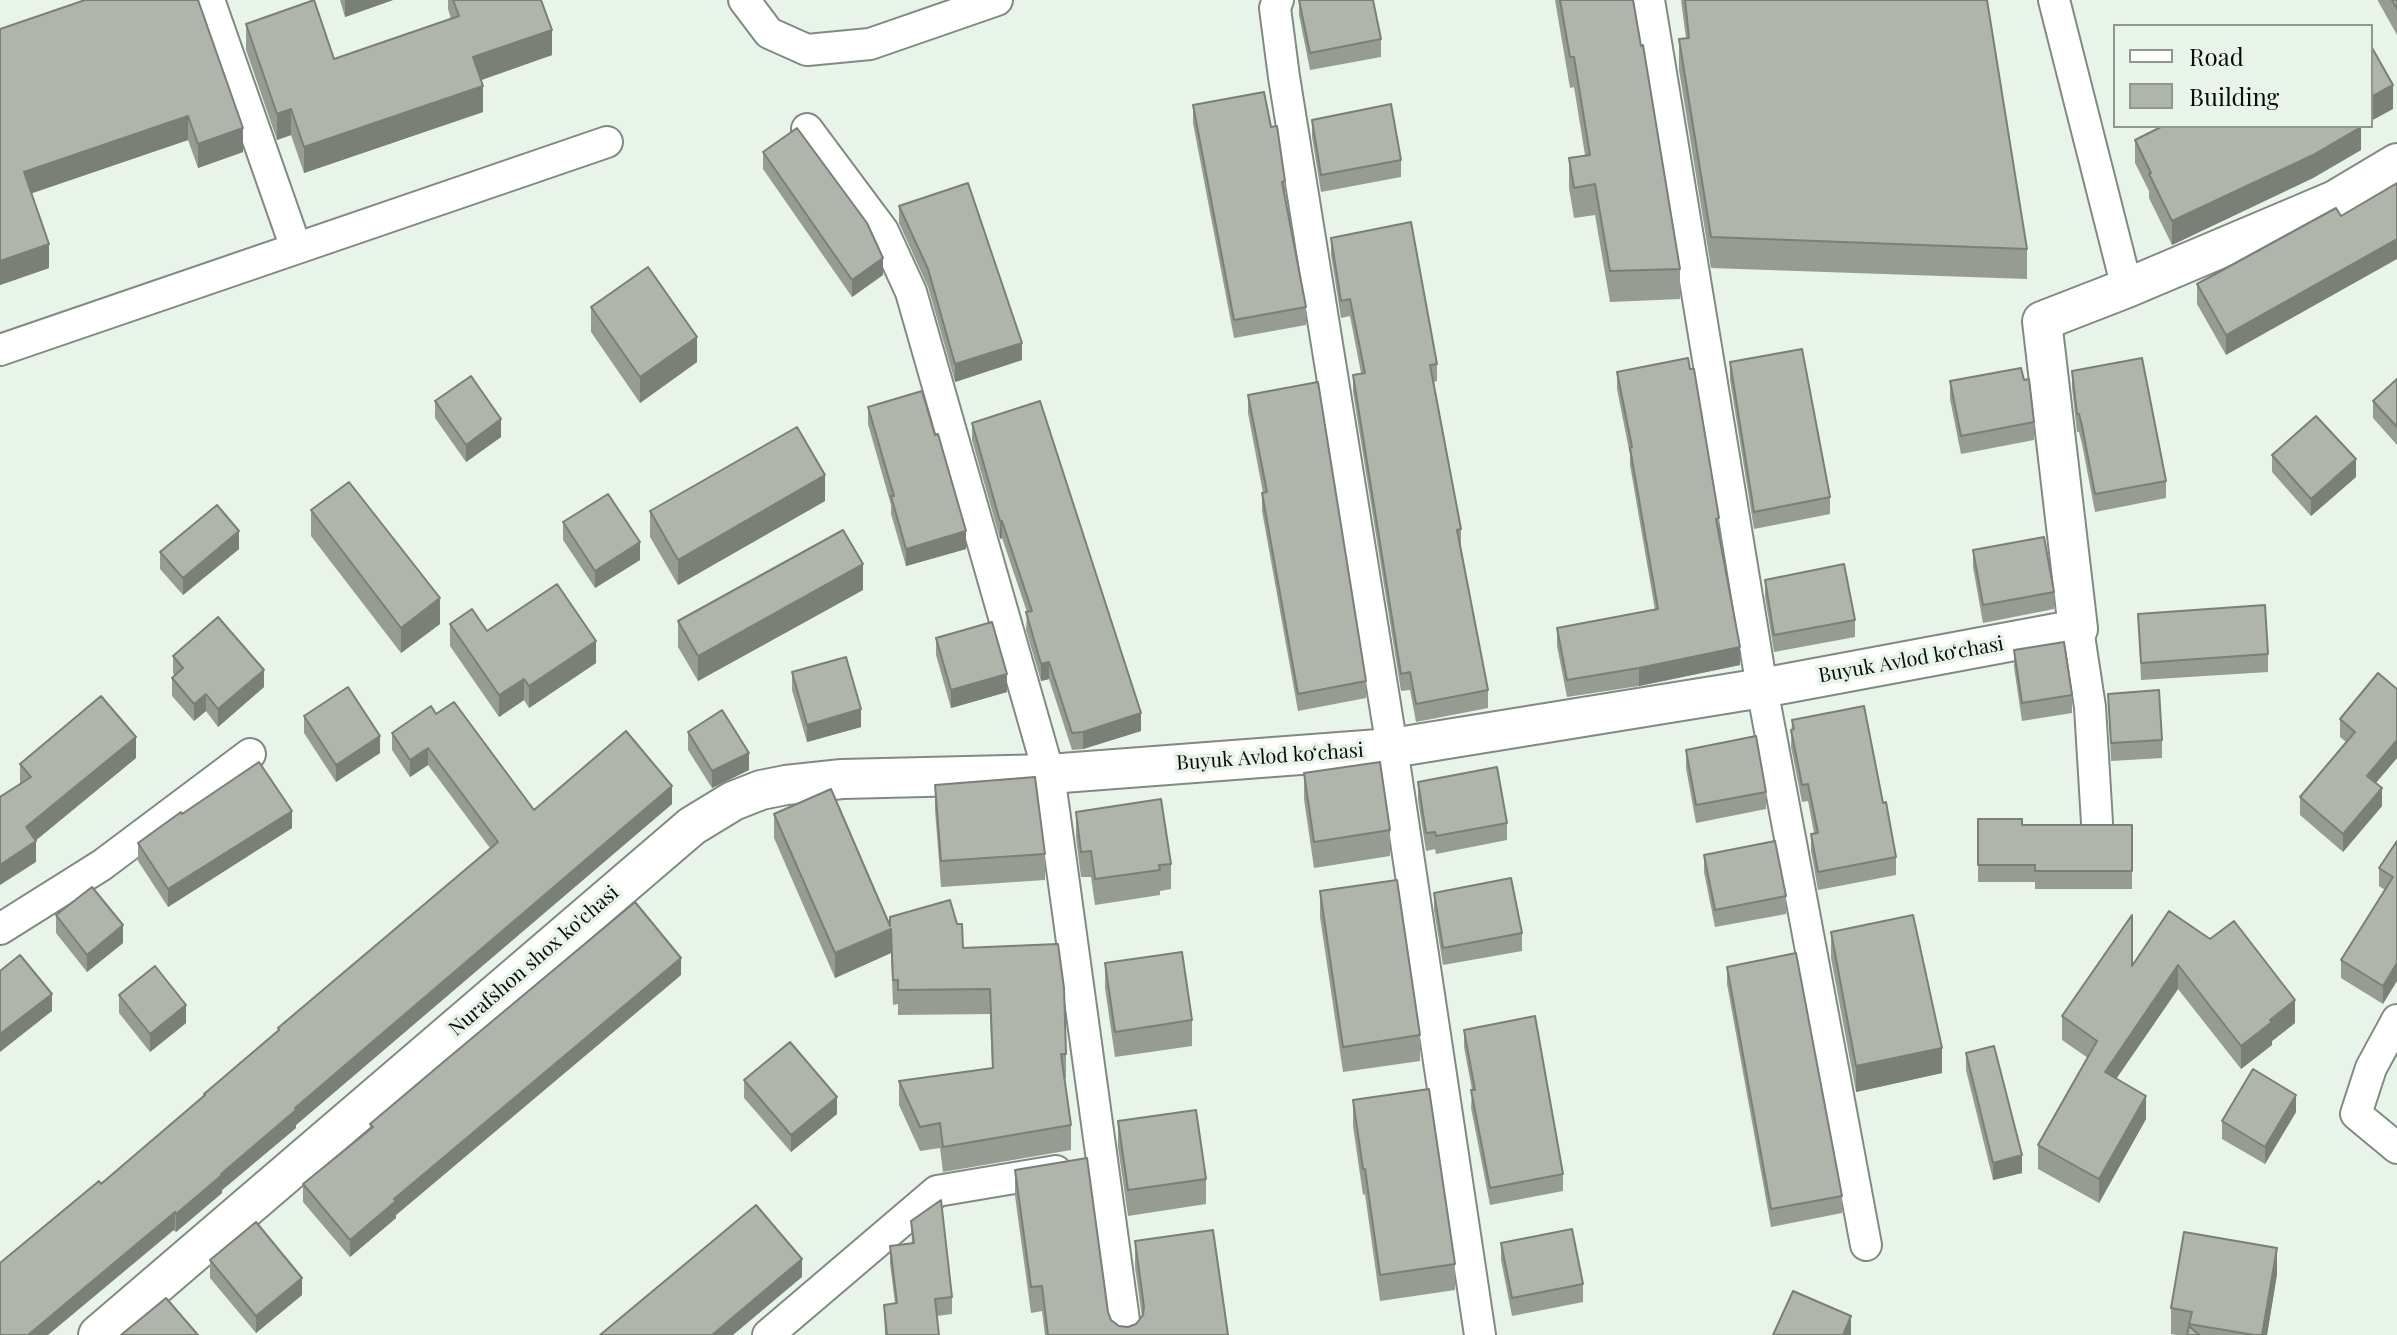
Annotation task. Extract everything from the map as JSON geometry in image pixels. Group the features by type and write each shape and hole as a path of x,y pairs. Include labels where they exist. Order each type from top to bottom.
{"street":[{"path":"209,0 296,248"},
{"path":"744,0 769,33 807,50 870,44 997,0"},
{"path":"1278,0 1275,8 1284,77 1392,748 1480,1335"},
{"path":"1649,0 1762,688 1866,1245"},
{"path":"2054,0 2127,288"},
{"path":"807,129 883,231 911,292 1049,774 1126,1335"},
{"path":"0,350 607,142"},
{"path":"2097,823 2090,707 2042,321 2335,200 2397,163"},
{"name":"Buyuk Avlod koʻchasi","path":"1049,774 1392,748 1762,688 2078,629"},
{"path":"0,929 102,865 250,754"},
{"name":"Nurafshon shox ko'chasi","path":"98,1335 692,826 715,811 761,790 815,781 1049,774"},
{"path":"2397,1020 2371,1068 2356,1114 2397,1148"},
{"path":"768,1335 937,1191 1102,1163"}],"building":[{"path":"85,0 198,0 243,128 198,144 188,116 24,172 49,244 0,261 0,29"},
{"path":"314,0 334,59 459,16 453,0 541,0 552,30 473,57 483,86 304,147 291,109 277,114 246,24"},
{"path":"1299,0 1373,0 1381,39 1310,53"},
{"path":"1560,0 1633,0 1680,269 1610,271 1595,184 1574,188 1569,158 1590,155 1574,57 1570,57"},
{"path":"1685,0 1987,0 2027,249 1711,237 1679,39 1689,38"},
{"path":"2373,50 2393,85 2373,96"},
{"path":"1264,92 1271,127 1277,126 1285,181 1282,182 1306,307 1234,320 1193,105"},
{"path":"1391,104 1401,160 1321,175 1312,120"},
{"path":"797,128 867,223 883,258 852,280 763,152"},
{"path":"2159,128 2359,128 2313,155 2172,221 2135,140"},
{"path":"968,183 1022,343 955,364 928,269 899,206"},
{"path":"2397,183 2397,239 2226,335 2197,284 2336,208 2341,216"},
{"path":"1411,222 1437,364 1430,365 1461,529 1457,530 1488,690 1416,704 1410,672 1401,674 1353,375 1365,373 1350,299 1341,301 1331,238"},
{"path":"648,267 697,337 640,377 591,307"},
{"path":"1802,349 1830,497 1754,512 1730,362"},
{"path":"1688,358 1690,369 1694,369 1719,518 1716,519 1740,647 1567,680 1557,628 1658,609 1617,372"},
{"path":"2142,358 2166,481 2095,494 2077,414 2072,371"},
{"path":"2021,368 2024,380 2029,379 2034,422 1961,436 1950,381"},
{"path":"471,376 501,419 466,445 435,401"},
{"path":"2397,379 2397,427 2373,401"},
{"path":"1318,382 1366,681 1298,694 1262,493 1267,492 1248,395"},
{"path":"922,391 966,531 906,549 868,407"},
{"path":"1040,401 1141,713 1083,732 1072,733 1049,662 1041,664 1026,612 1032,611 1000,521 972,423"},
{"path":"2316,416 2356,459 2311,499 2272,455"},
{"path":"797,427 825,475 678,560 650,511"},
{"path":"349,482 440,598 401,628 311,510"},
{"path":"608,494 640,542 595,571 563,522"},
{"path":"217,505 239,531 183,578 160,552"},
{"path":"843,530 863,564 698,656 678,621"},
{"path":"2044,537 2054,592 1983,605 1973,550"},
{"path":"1844,564 1855,620 1774,635 1765,580"},
{"path":"557,584 596,641 529,686 524,679 499,695 450,624 472,609 487,631"},
{"path":"2265,605 2268,654 2141,663 2138,614"},
{"path":"218,617 264,670 218,709 206,694 194,704 172,678 183,668 173,656"},
{"path":"992,622 1007,674 951,690 936,638"},
{"path":"2064,642 2072,695 2022,703 2014,650"},
{"path":"846,657 861,709 807,725 792,672"},
{"path":"2378,673 2397,689 2397,740 2367,776 2382,788 2343,834 2300,797 2355,732 2340,719"},
{"path":"348,687 380,736 336,765 304,716"},
{"path":"2159,690 2162,740 2111,743 2108,694"},
{"path":"101,696 136,737 26,827 36,841 0,865 0,797 31,777 20,764"},
{"path":"454,702 534,810 626,731 672,786 295,1108 222,1175 28,1335 0,1335 0,1263 99,1181 101,1184 278,1028 498,842 428,748 410,760 392,733 431,706 436,714"},
{"path":"1864,706 1896,857 1818,872 1811,834 1818,833 1808,784 1802,785 1791,730 1794,729 1792,720"},
{"path":"722,710 749,753 712,771 688,732"},
{"path":"1756,736 1766,792 1696,805 1686,750"},
{"path":"259,762 292,811 168,889 138,843"},
{"path":"1380,762 1390,830 1314,842 1304,773"},
{"path":"1497,767 1507,823 1436,836 1435,832 1426,833 1418,782"},
{"path":"1035,777 1045,854 941,861 935,785"},
{"path":"831,789 890,926 890,917 950,900 957,924 962,924 963,948 1058,944 1064,988 1066,1054 1061,1054 1071,1125 943,1147 940,1123 920,1127 899,1081 993,1068 990,989 898,990 898,980 893,980 891,929 835,953 774,814"},
{"path":"1161,799 1171,864 1159,865 1160,870 1095,879 1091,851 1081,852 1076,812"},
{"path":"1978,819 2022,819 2022,825 2132,825 2132,871 2035,871 2035,865 1978,865"},
{"path":"1775,841 1786,896 1715,910 1704,855"},
{"path":"2397,841 2397,963 2383,986 2341,960 2393,877 2379,868"},
{"path":"1511,878 1522,933 1443,948 1434,893"},
{"path":"1397,880 1420,1035 1343,1047 1320,891"},
{"path":"92,887 123,925 87,955 56,915"},
{"path":"635,902 681,958 394,1199 396,1201 350,1240 303,1184"},
{"path":"2169,911 2210,939 2234,921 2295,1000 2241,1046 2178,965 2105,1072 2146,1096 2099,1179 2038,1145 2097,1041 2062,1016 2132,915 2132,966"},
{"path":"1913,915 1942,1048 1856,1066 1831,932"},
{"path":"1182,952 1192,1020 1115,1032 1105,963"},
{"path":"1796,953 1842,1196 1771,1209 1727,967"},
{"path":"20,955 52,994 0,1034 0,971"},
{"path":"155,966 186,1005 150,1034 119,995"},
{"path":"1535,1016 1563,1174 1490,1188 1471,1090 1475,1090 1464,1030"},
{"path":"790,1042 837,1097 791,1135 744,1080"},
{"path":"1994,1046 2022,1155 1993,1163 1966,1053"},
{"path":"2253,1069 2296,1095 2265,1147 2222,1121"},
{"path":"1429,1089 1455,1264 1380,1275 1353,1100"},
{"path":"1196,1110 1206,1179 1128,1190 1118,1121"},
{"path":"1087,1158 1111,1320 1119,1326 1128,1327 1136,1324 1143,1315 1135,1241 1213,1230 1228,1335 1048,1335 1042,1286 1031,1287 1015,1170"},
{"path":"941,1200 952,1297 935,1299 939,1335 887,1335 884,1305 897,1303 890,1246 914,1243 911,1221"},
{"path":"756,1205 802,1259 712,1335 600,1335"},
{"path":"256,1222 302,1278 256,1316 210,1260"},
{"path":"1572,1229 1583,1284 1512,1298 1501,1243"},
{"path":"2184,1232 2277,1248 2262,1335 2189,1324 2192,1312 2171,1308"},
{"path":"1793,1291 1851,1316 1843,1335 1773,1335"},
{"path":"166,1298 198,1335 121,1335"},
{"path":"2189,1326 2199,1335 2187,1335"}]}
